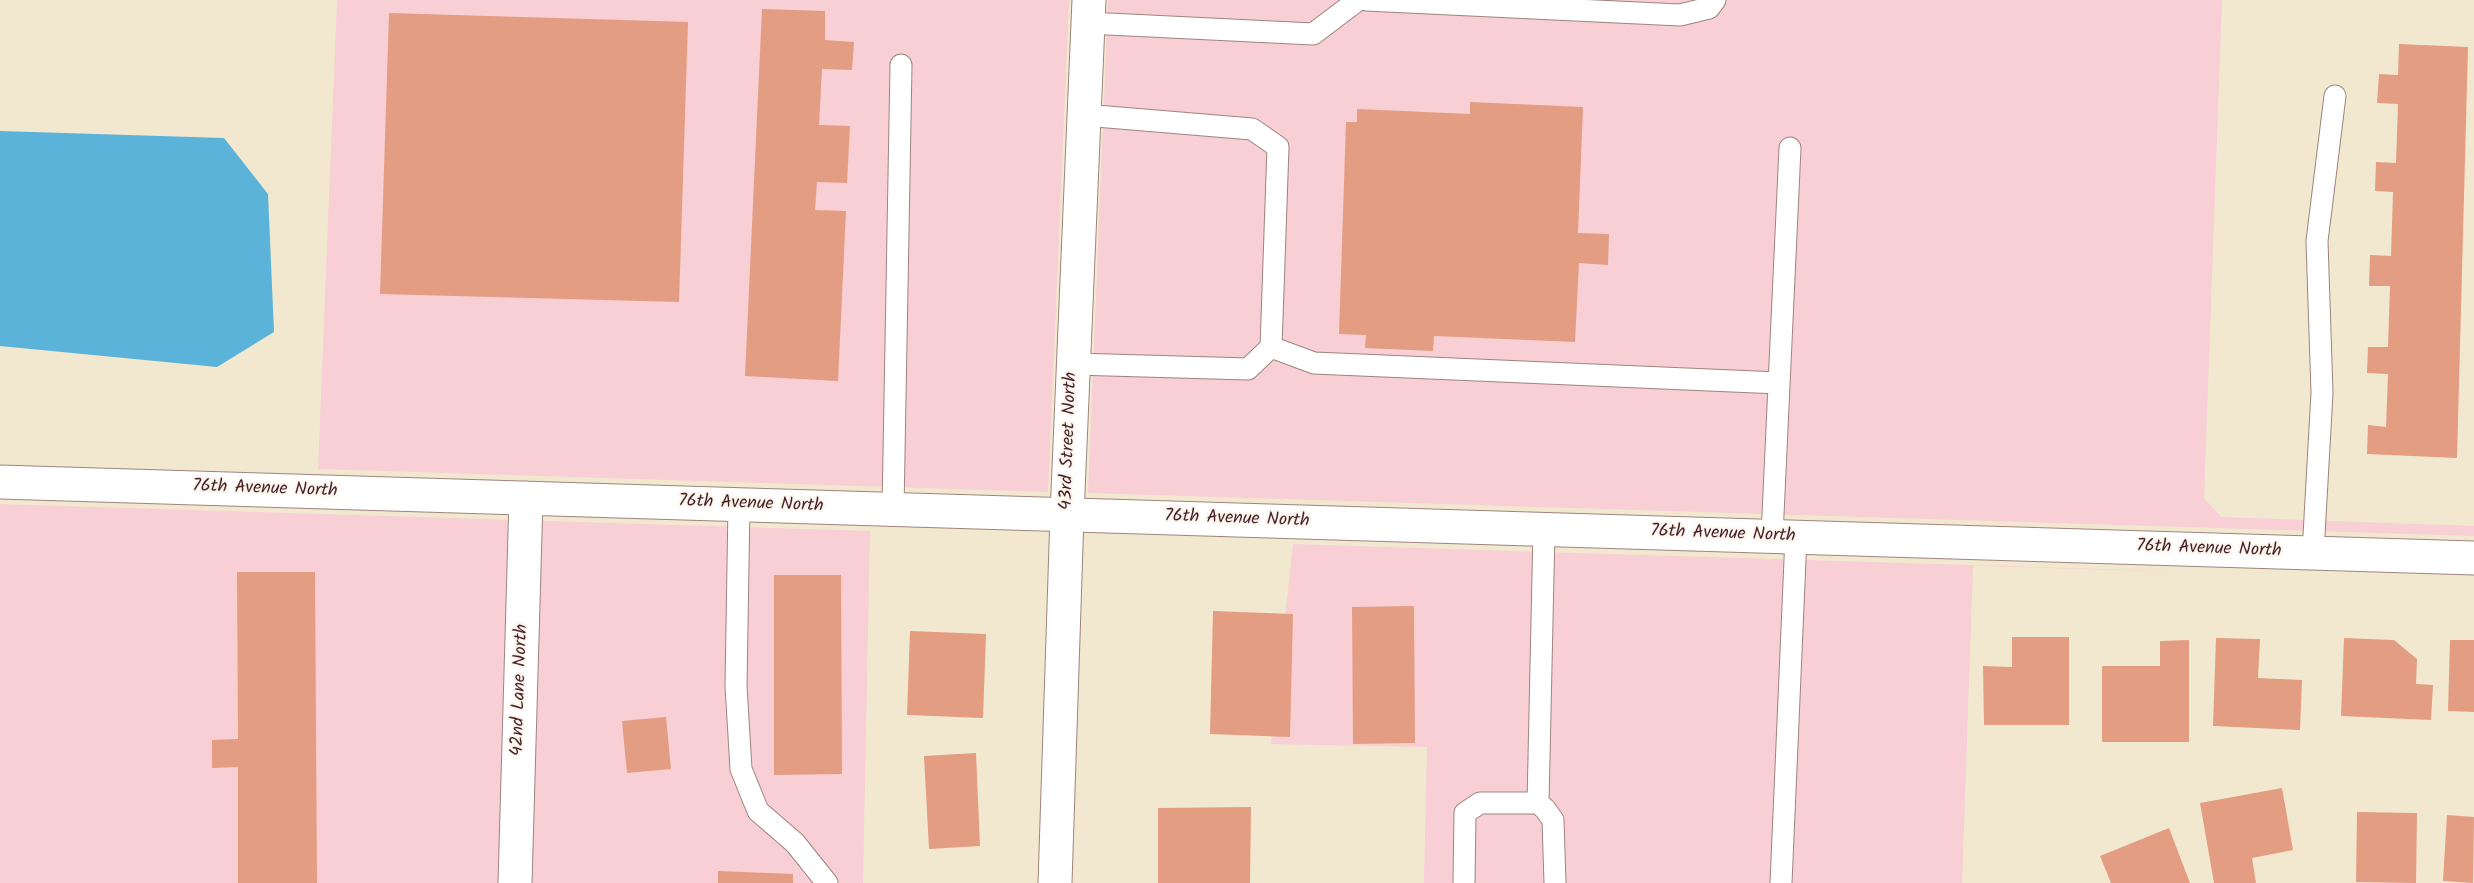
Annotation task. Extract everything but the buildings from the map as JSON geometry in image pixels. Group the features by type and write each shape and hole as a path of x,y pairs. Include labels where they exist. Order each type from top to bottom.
{"street":[{"name":"43rd Street North","path":"1055,883 1067,515 1088,12"},
{"name":"76th Avenue North","path":"0,482 2474,558"},
{"name":"42nd Lane North","path":"516,883 526,498"}],"lane":[{"path":"1088,12 1313,34 1358,0"},
{"path":"1366,0 1680,15 1709,8 1714,0"},
{"path":"893,509 901,65"},
{"path":"2313,553 2322,393 2317,241 2335,96"},
{"path":"1074,364 1248,369 1271,347 1278,147 1252,129 1084,116"},
{"path":"1782,883 1784,537 1779,383 1790,148"},
{"path":"1271,347 1314,363 1779,383"},
{"path":"739,505 736,686 741,769 758,811 795,843 827,883"},
{"path":"1544,530 1538,803 1552,820 1555,883"},
{"path":"1464,883 1465,813 1480,802 1538,803"}],"shaded area":[{"path":"337,0 1069,0 1048,492 318,469"},
{"path":"1108,0 2222,0 2204,498 2221,517 2474,526 2474,536 1088,493"},
{"path":"0,504 870,531 863,883 0,883"},
{"path":"1293,544 2232,573 1973,566 1962,883 1424,883 1427,747 1271,744"}],"water":[{"path":"0,131 224,138 268,194 274,332 217,367 0,346"}]}
